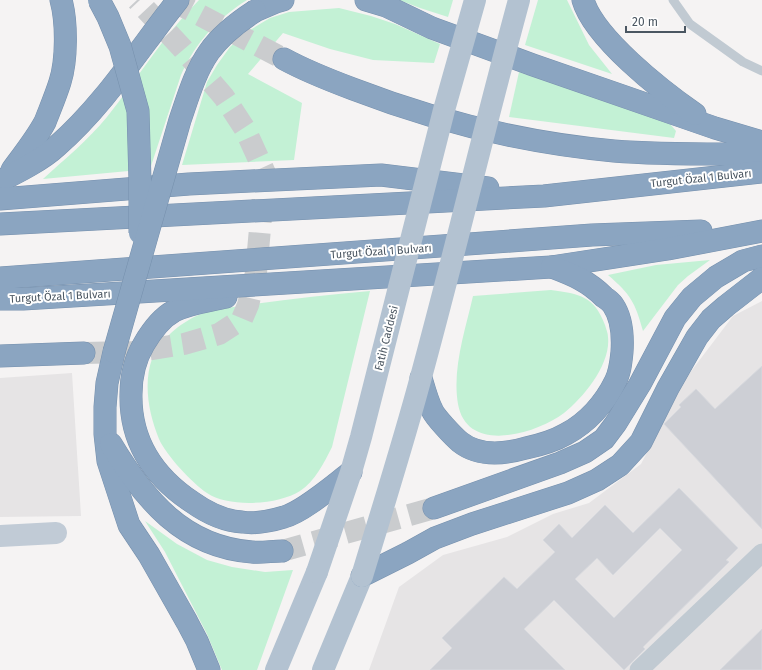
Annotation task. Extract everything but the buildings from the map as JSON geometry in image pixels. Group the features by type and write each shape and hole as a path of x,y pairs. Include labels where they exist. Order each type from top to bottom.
{"highway":[{"path":"3,179 34,140 44,123 61,81 64,61 65,29 64,10 61,0"},
{"path":"99,0 120,46 138,111 140,262"},
{"path":"3,179 56,147 77,126 95,106 178,0"},
{"path":"209,670 187,622 149,555 129,524 108,461 105,434 108,383 114,352 180,120 200,67 210,51 237,23 255,11 283,0"},
{"path":"366,0 386,6 432,28 519,60 715,128 762,142"},
{"path":"584,0 595,24 616,48 679,102 715,128"},
{"path":"284,59 306,71 370,96 434,118 520,137 585,148 615,151 762,154"},
{"name":"Turgut Özal 1 Bulvarı","path":"0,224 544,196 762,172"},
{"name":"Turgut Özal 1 Bulvarı","path":"0,199 189,184 381,175 544,196"},
{"name":"Turgut Özal 1 Bulvarı","path":"0,298 23,299 551,267 668,249 762,230"},
{"name":"Turgut Özal 1 Bulvarı","path":"0,278 592,236 762,230"},
{"path":"434,508 560,464 585,452 604,439 616,423 640,384 675,318 692,297 716,277 743,261 762,256"},
{"path":"421,378 432,411 450,432 460,442 474,449 487,453 499,454 544,443 567,434 587,420 603,402 616,380 621,363 623,342 620,322 613,305 599,292 579,278 551,267"},
{"path":"362,576 435,538 472,524 568,493 597,480 620,465 641,442 668,388 698,337 711,319 762,278"},
{"path":"287,282 188,306 173,312 163,319 150,333 140,351 133,370 131,385 132,422 140,443 151,463 168,484 201,508 220,517 242,522 262,522 285,517 302,508 351,472"},
{"path":"0,356 84,353"},
{"path":"105,434 127,470 144,493 178,526 195,537 220,546 252,552 282,551"}],"main road":[{"name":"Fatih Caddesi","path":"276,670 317,572 351,472 444,110 475,0"},
{"path":"323,670 362,576 421,378 519,0"}],"street":[{"path":"0,536 56,533"},
{"path":"639,670 762,553"}],"lane":[{"path":"673,0 690,24 743,62 762,71"}],"shaded area":[{"path":"762,301 762,670 369,670 399,587 443,555 507,537 553,514 589,503 641,464 686,378 733,316"},
{"path":"72,373 81,516 0,517 0,378"}],"green space":[{"path":"199,0 247,0 217,23 193,52 181,75 150,169 43,179 92,134 107,117 174,28"},
{"path":"399,0 453,0 448,17"},
{"path":"538,0 567,0 589,45 612,74 525,45"},
{"path":"339,8 395,24 440,44 434,63 373,60 330,49 283,33 248,74 302,103 294,160 182,165 207,82 230,47 245,33 270,18 289,12"},
{"path":"519,72 670,124 676,131 674,138 509,117"},
{"path":"710,260 678,285 643,331 631,300 622,288 608,275 656,265"},
{"path":"551,290 570,293 585,298 591,302 601,315 608,336 608,347 601,369 588,389 580,398 564,413 552,421 521,433 504,436 488,435 474,430 464,420 458,404 457,391 460,350 473,296"},
{"path":"370,291 332,447 315,477 300,491 291,496 267,502 254,503 240,503 216,498 194,483 162,446 152,420 148,399 149,369 155,352 164,340 175,329 194,317 213,310"},
{"path":"145,521 177,544 207,560 232,567 265,572 293,570 257,670 222,670 207,634 165,552"}],"tunnel":[{"path":"84,353 133,352 184,344 219,334 242,319 248,305 256,273 265,173 245,129 224,97 182,48 137,0"},
{"path":"171,0 284,59"},
{"path":"282,551 434,508"}]}
